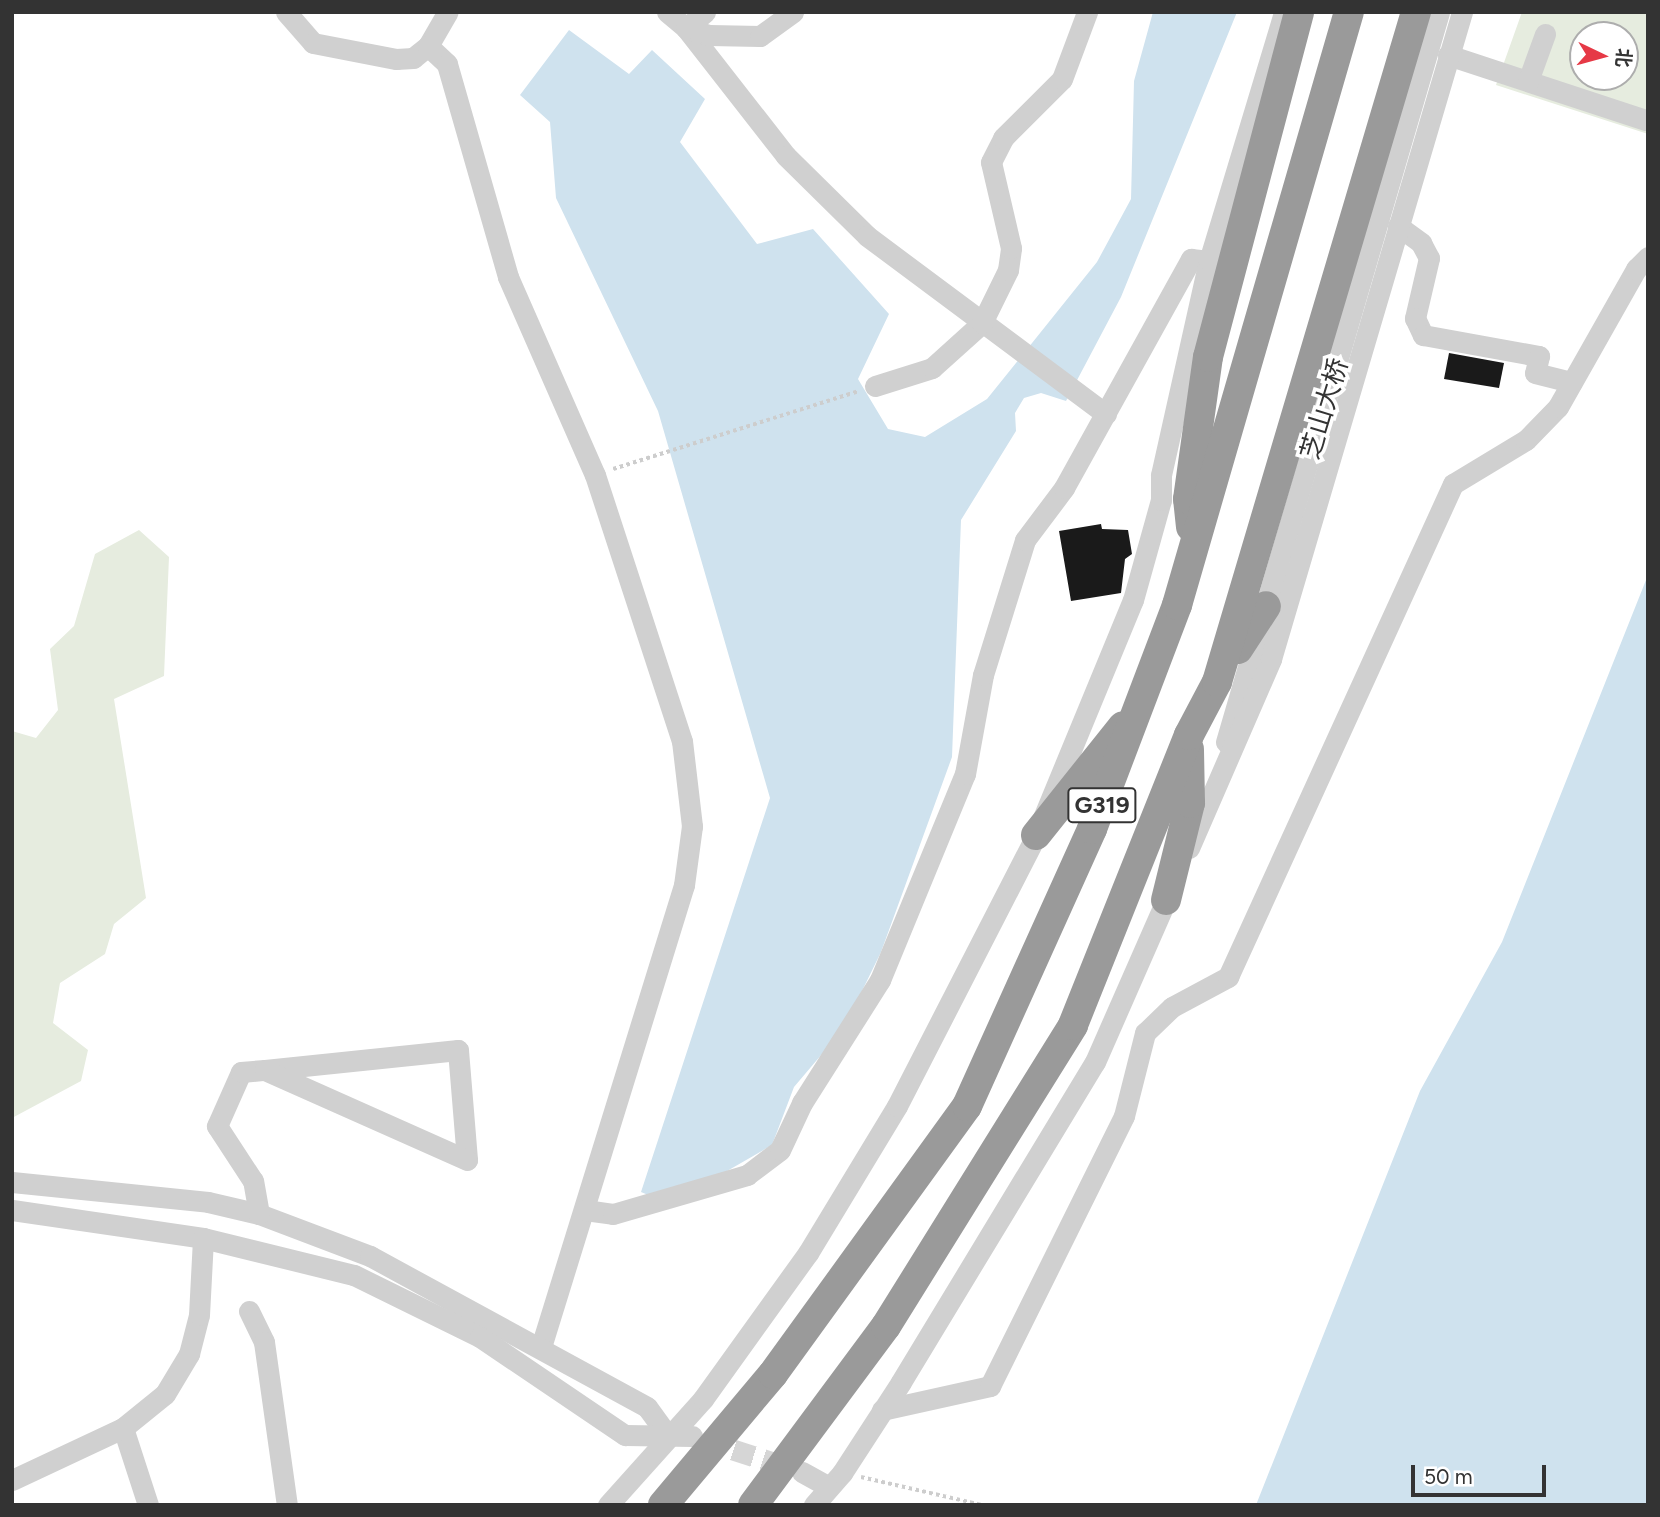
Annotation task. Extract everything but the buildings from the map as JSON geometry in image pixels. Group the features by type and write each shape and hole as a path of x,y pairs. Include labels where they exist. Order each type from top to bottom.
{"highway":[{"path":"1193,549 1188,499 1208,357 1299,12"},
{"name":"G319","path":"663,1505 773,1374 967,1106 1092,829 1143,701 1193,549 1349,12"},
{"name":"G319","path":"753,1505 886,1325 1073,1025 1189,735 1217,682 1416,12"},
{"path":"1217,682 1266,606"},
{"path":"1036,835 1143,701"},
{"path":"1166,900 1190,803 1189,735"}],"street":[{"path":"286,12 302,35 330,47 396,59 413,58 428,46 448,12"},
{"path":"667,12 687,27 786,156 867,236 1106,414"},
{"path":"687,27 705,12"},
{"path":"687,27 709,35 760,36 793,12"},
{"path":"875,386 932,368 990,329 1008,270 1011,248 991,162 1003,138 1062,79 1087,12"},
{"path":"608,1505 703,1399 808,1253 897,1106 1036,835 1133,600 1161,500 1161,475 1209,261 1284,12"},
{"name":"芝山大桥","path":"1208,805 1368,266 1440,12"},
{"path":"814,1505 835,1480 882,1410 1095,1062 1208,805 1270,659 1462,12"},
{"path":"1528,81 1545,34"},
{"path":"428,46 447,64 508,277 594,475 682,741 692,826 684,885 541,1348"},
{"path":"1448,55 1646,120"},
{"path":"1398,226 1422,243 1429,258 1415,318 1423,335 1539,356 1535,373 1572,382"},
{"path":"882,1410 990,1386 1125,1116 1146,1033 1172,1007 1228,977 1452,484 1526,440 1558,407 1636,269 1648,257"},
{"path":"585,1210 613,1214 747,1175 780,1150 808,1093 880,980 965,774 983,675 1025,540 1106,414 1191,258 1209,261"},
{"path":"1110,1029 1146,1033"},
{"path":"259,1214 253,1181 217,1126 241,1072 458,1050 467,1160 265,1070"},
{"path":"12,1182 208,1202 259,1214 370,1256 647,1407 668,1436"},
{"path":"12,1210 203,1238 354,1275 480,1337 625,1435 692,1437"},
{"path":"12,1480 123,1428 165,1394 189,1354 200,1315 203,1238"},
{"path":"249,1311 264,1342 287,1505"},
{"path":"123,1428 148,1505"},
{"path":"802,1472 835,1480"}],"path":[{"path":"594,475 875,386"},
{"path":"835,1480 916,1491 982,1505"}],"shaded area":[{"path":"1522,12 1648,12 1648,134 1496,85"},
{"path":"139,530 169,557 164,676 114,699 146,898 114,924 105,954 60,983 53,1023 88,1050 81,1081 12,1118 12,731 36,738 58,710 50,649 74,626 95,554"}],"water":[{"path":"1153,12 1237,12 1121,297 1066,401 1041,393 1024,398 1015,413 1016,431 961,520 952,757 881,952 844,1028 794,1087 772,1145 708,1182 653,1197 641,1192 770,798 658,411 556,198 550,122 520,95 569,30 629,74 652,50 705,99 680,142 757,244 813,229 889,314 858,379 888,429 925,437 987,399 1097,262 1131,199 1134,81"},
{"path":"1648,575 1648,1505 1256,1505 1420,1091 1502,942"}],"tunnel":[{"path":"704,1440 793,1469"}]}
